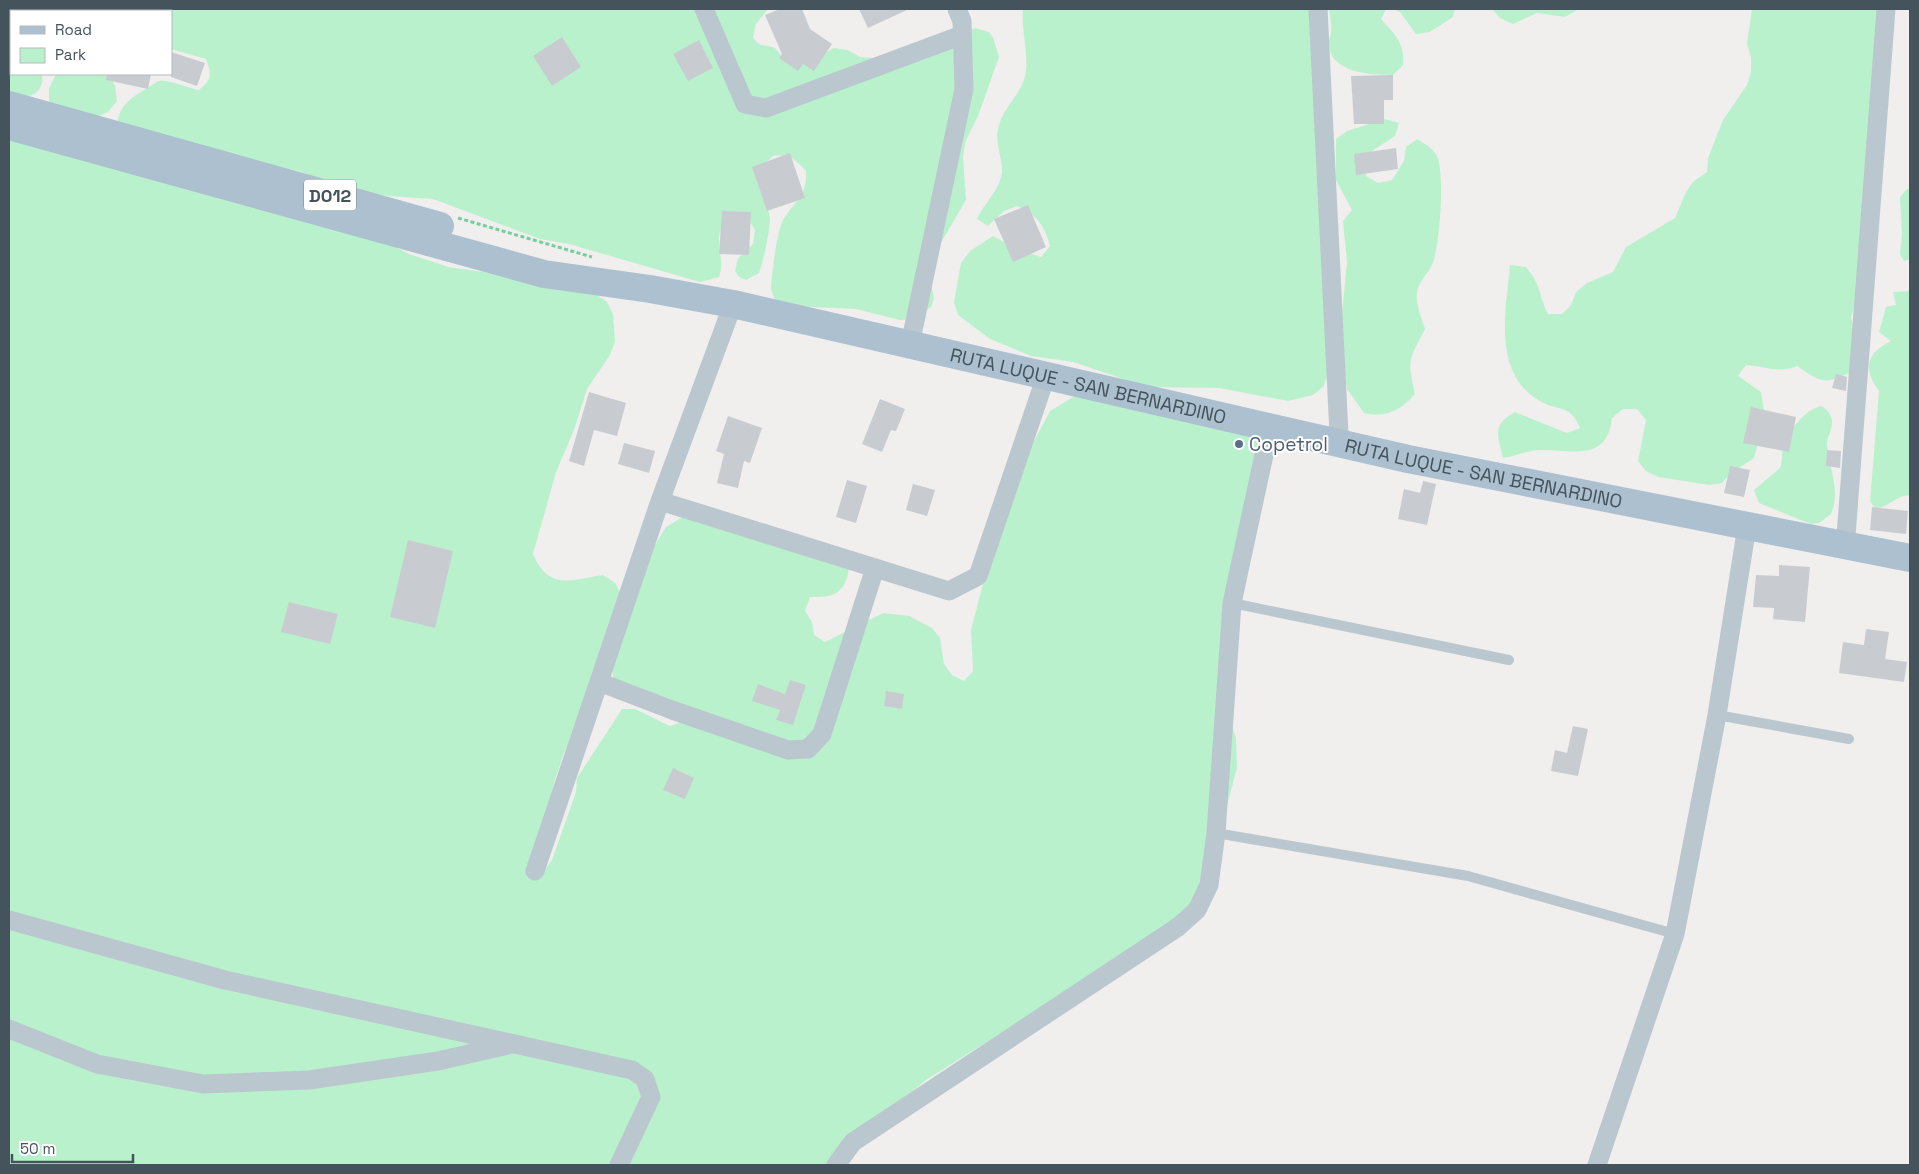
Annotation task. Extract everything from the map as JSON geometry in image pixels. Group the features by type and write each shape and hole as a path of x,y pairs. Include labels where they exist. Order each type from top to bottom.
{"main road":[{"name":"D012","path":"9,106 553,257 650,289"},
{"name":"D012","path":"9,126 544,274 650,289"},
{"name":"RUTA LUQUE - SAN BERNARDINO","path":"650,289 733,304 1418,460 1910,558"}],"street":[{"path":"704,9 745,104 766,108 962,35"},
{"path":"905,343 912,335 964,89 962,21 957,9"},
{"path":"1316,437 1339,434 1318,9"},
{"path":"1847,546 1846,536 1886,9"},
{"path":"535,871 660,501 733,304"},
{"path":"660,501 949,591 978,576 1046,376"},
{"path":"836,1165 853,1142 1178,927 1197,910 1209,885 1216,833 1232,603 1270,427"},
{"path":"1598,1165 1675,934 1717,715 1748,526"},
{"path":"599,682 672,710 788,750 808,749 822,734 876,568"},
{"path":"9,920 225,980 632,1070 644,1079 651,1097 618,1165"},
{"path":"9,1029 97,1064 203,1084 309,1080 438,1061 514,1044"}],"lane":[{"path":"1232,603 1509,660"},
{"path":"1717,715 1849,739"},
{"path":"1216,833 1468,876 1675,934"}],"green space":[{"path":"9,9 768,9 756,24 753,37 760,44 775,48 784,59 810,61 834,48 848,50 860,57 887,59 915,51 975,28 989,32 993,37 999,57 978,116 965,142 963,157 966,200 932,258 929,273 934,299 931,307 915,319 900,320 856,309 791,306 776,302 771,287 779,231 784,218 803,192 806,179 806,171 795,161 787,157 773,156 757,171 758,185 770,219 759,273 746,280 739,277 735,271 738,258 753,244 755,230 748,219 726,220 719,236 721,270 719,277 700,282 569,244 540,239 433,199 388,196 349,189 298,171 204,152 117,124 122,108 132,98 158,81 168,81 199,90 209,80 210,73 206,59 172,49 172,10 10,10 10,75 42,75 42,81 37,91 28,97 9,100"},
{"path":"1023,9 1318,9 1331,359 1324,386 1313,395 1288,401 1219,388 1147,387 1073,362 1031,356 990,339 958,315 954,302 961,263 970,251 993,236 1017,249 1041,257 1050,246 1039,222 1024,209 1017,206 1004,211 988,226 977,219 996,190 1001,177 1002,164 997,135 1000,122 1025,78"},
{"path":"1329,9 1386,9 1381,19 1401,45 1403,65 1393,75 1384,75 1363,73 1344,67 1336,61 1331,54 1329,44 1331,26"},
{"path":"1393,9 1455,9 1453,17 1430,32 1416,34 1400,12"},
{"path":"1492,9 1579,9 1565,17 1537,13 1513,24 1500,18"},
{"path":"1752,9 1880,9 1865,279 1851,317 1861,357 1856,370 1838,378 1825,380 1814,377 1797,366 1778,369 1746,365 1738,376 1761,392 1765,418 1754,458 1731,473 1722,483 1710,485 1658,477 1646,471 1638,461 1646,420 1637,409 1623,409 1612,418 1609,432 1603,442 1587,451 1536,450 1503,458 1498,437 1499,426 1507,417 1515,412 1567,433 1580,428 1576,420 1567,411 1545,404 1523,388 1514,373 1508,356 1505,338 1506,301 1510,265 1526,267 1537,285 1548,314 1562,314 1571,305 1576,292 1587,283 1613,272 1626,247 1675,218 1686,192 1694,181 1707,172 1708,158 1723,120 1747,85 1751,72 1751,58 1747,44"},
{"path":"56,75 110,75 115,86 117,101 108,112 94,118 49,102 49,88"},
{"path":"1385,119 1399,123 1395,136 1372,151 1363,162 1366,176 1378,183 1392,180 1404,161 1406,147 1417,139 1431,148 1437,156 1441,177 1441,193 1435,256 1432,265 1419,285 1417,293 1418,309 1425,329 1411,360 1410,367 1415,394 1398,409 1379,415 1364,413 1347,389 1340,334 1347,262 1343,221 1352,210 1336,180 1336,139 1347,131"},
{"path":"9,133 383,241 409,254 449,267 491,273 596,294 607,302 613,314 615,342 610,355 587,389 574,430 556,472 533,554 539,566 546,574 554,578 571,580 603,575 615,583 621,594 589,701 564,753 555,780 534,863 544,871 552,860 576,792 577,778 622,709 635,709 670,726 682,722 621,689 613,677 611,663 652,550 666,527 689,513 849,567 842,588 832,595 810,597 805,611 812,622 814,635 825,642 883,613 909,616 932,628 940,638 944,664 952,675 964,681 973,671 971,630 989,561 1025,458 1050,411 1073,397 1086,396 1227,422 1275,445 1269,473 1242,531 1223,700 1236,738 1237,768 1210,869 1182,919 926,1080 841,1165 9,1165"},
{"path":"1910,188 1910,259 1904,261 1900,254 1902,234 1900,197"},
{"path":"1909,291 1910,495 1900,497 1884,506 1875,508 1870,501 1879,391 1870,375 1869,368 1872,356 1891,341 1879,332 1886,307 1896,305 1893,292"},
{"path":"1821,406 1831,416 1832,421 1827,444 1834,479 1835,497 1831,514 1819,523 1811,524 1759,503 1754,490 1780,468 1785,442 1792,429 1808,412"}],"building":[{"path":"780,9 802,9 810,29 832,44 814,71 803,64 798,71 779,58 782,54 765,15"},
{"path":"859,9 909,9 868,28"},
{"path":"562,37 581,67 552,86 533,56"},
{"path":"699,40 713,68 688,81 673,54"},
{"path":"172,52 205,63 197,86 171,77"},
{"path":"107,75 151,75 148,89 106,80"},
{"path":"1393,75 1393,100 1384,100 1384,124 1354,124 1351,76"},
{"path":"1396,148 1398,169 1356,175 1354,154"},
{"path":"790,153 805,198 767,211 752,167"},
{"path":"1028,205 1046,247 1013,262 994,219"},
{"path":"722,211 751,212 749,255 719,254"},
{"path":"1836,374 1847,377 1846,391 1832,388"},
{"path":"589,392 626,403 617,436 594,430 584,466 569,461"},
{"path":"880,399 905,409 896,431 891,430 882,452 862,444"},
{"path":"1751,407 1796,417 1789,452 1743,443"},
{"path":"728,416 762,428 750,463 744,461 738,488 717,483 724,454 716,451"},
{"path":"624,443 655,451 649,473 618,464"},
{"path":"1827,450 1841,451 1840,468 1826,466"},
{"path":"1730,466 1750,470 1744,497 1724,493"},
{"path":"847,480 867,486 856,523 836,517"},
{"path":"1423,481 1436,484 1427,525 1398,519 1404,489 1420,493"},
{"path":"913,484 935,490 927,516 906,510"},
{"path":"1872,507 1908,511 1906,534 1870,530"},
{"path":"408,540 453,551 435,628 390,617"},
{"path":"1779,565 1810,567 1805,622 1773,619 1774,608 1753,607 1756,575 1779,576"},
{"path":"289,602 338,614 330,644 281,632"},
{"path":"1866,629 1889,632 1885,659 1907,662 1904,682 1839,673 1843,642 1864,645"},
{"path":"790,680 806,685 793,725 776,720 780,710 752,701 758,684 785,694"},
{"path":"886,691 904,694 902,709 884,706"},
{"path":"1573,726 1588,729 1578,776 1551,771 1555,750 1567,753"},
{"path":"673,768 694,778 685,799 663,790"}],"place":[{"name":"Copetrol","path":"1239,444"}]}
